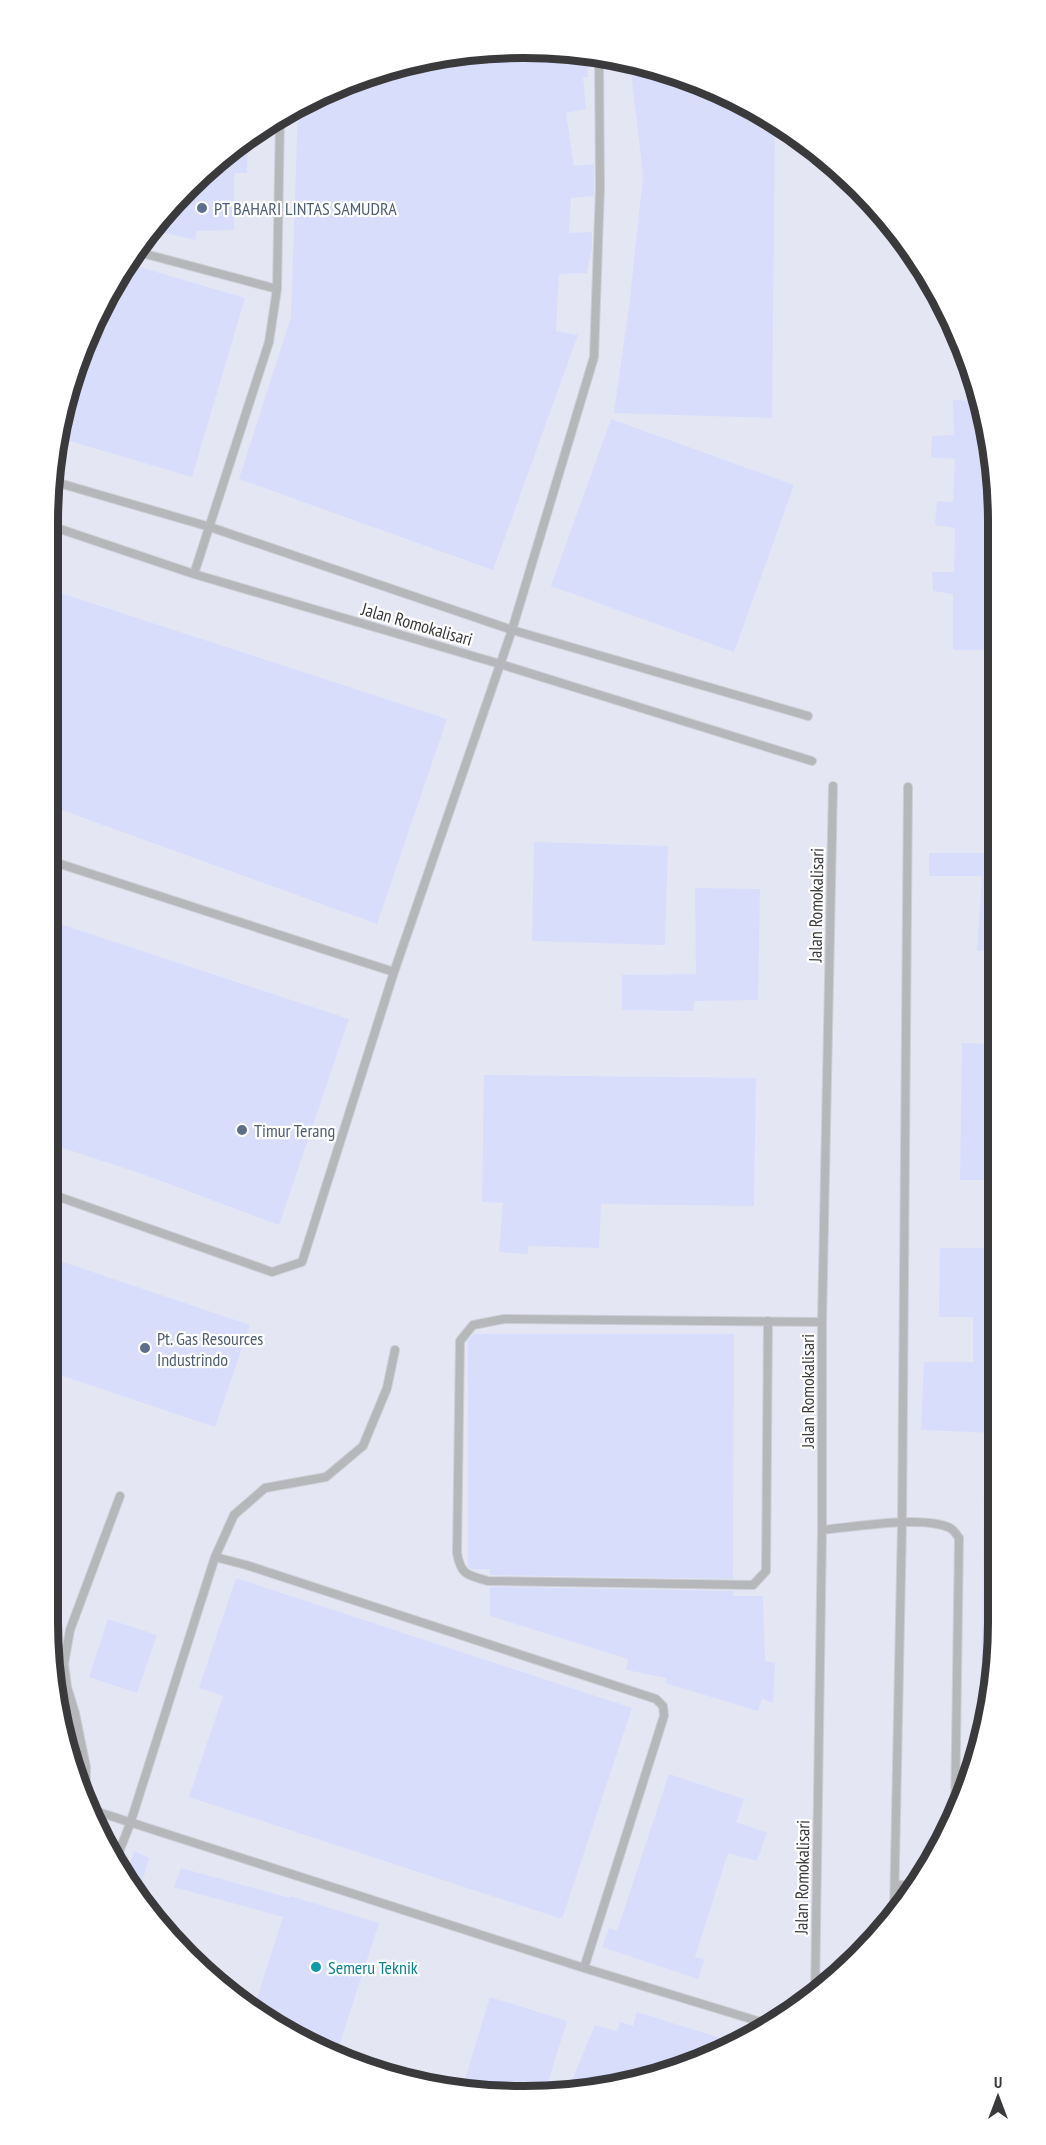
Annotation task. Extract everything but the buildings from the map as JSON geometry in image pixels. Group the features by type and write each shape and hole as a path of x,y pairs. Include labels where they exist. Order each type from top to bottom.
{"lane":[{"path":"58,1197 272,1272 302,1262 394,972 512,630 594,357 600,188 599,65"},
{"path":"194,574 269,342 277,289 280,128"},
{"path":"145,254 277,289"},
{"name":"Jalan Romokalisari","path":"60,483 210,527 512,630 808,716"},
{"name":"Jalan Romokalisari","path":"58,528 194,574 500,664 812,761"},
{"name":"Jalan Romokalisari","path":"815,1983 822,1530 822,1322 833,786"},
{"path":"894,1901 902,1523 908,787"},
{"path":"58,863 394,972"},
{"path":"768,1321 766,1571 753,1585 488,1581 465,1574 459,1566 457,1553 460,1341 473,1326 504,1319 768,1321 822,1322"},
{"path":"119,1851 215,1557 234,1515 265,1488 326,1477 363,1446 387,1388 395,1350"},
{"path":"85,1776 84,1759 75,1713 67,1687 64,1664 70,1630 120,1496"},
{"path":"822,1530 902,1523 935,1523 951,1528 959,1538 955,1791"},
{"path":"215,1557 246,1565 656,1699 663,1706 664,1716 584,1968"},
{"path":"100,1813 584,1968 759,2021"},
{"path":"895,1885 906,1885"}],"shaded area":[{"path":"523,58 584,62 614,67 672,83 701,94 755,121 806,154 851,195 892,240 925,291 952,345 972,403 984,462 988,523 988,1622 984,1683 979,1713 963,1771 952,1800 940,1827 909,1880 872,1928 806,1991 755,2024 701,2051 643,2071 614,2078 553,2086 493,2086 462,2083 403,2071 318,2039 240,1991 174,1928 137,1880 106,1827 94,1800 74,1742 67,1713 59,1652 58,523 62,462 67,432 83,374 94,345 106,318 137,265 154,240 195,195 240,154 265,137 318,106 345,94 403,74 432,67 462,62"}],"place":[{"name":"PT BAHARI LINTAS SAMUDRA","path":"202,208"},
{"name":"Timur Terang","path":"242,1130"},
{"name":"Pt. Gas Resources Industrindo","path":"145,1348"},
{"name":"Semeru Teknik","path":"316,1967"}]}
